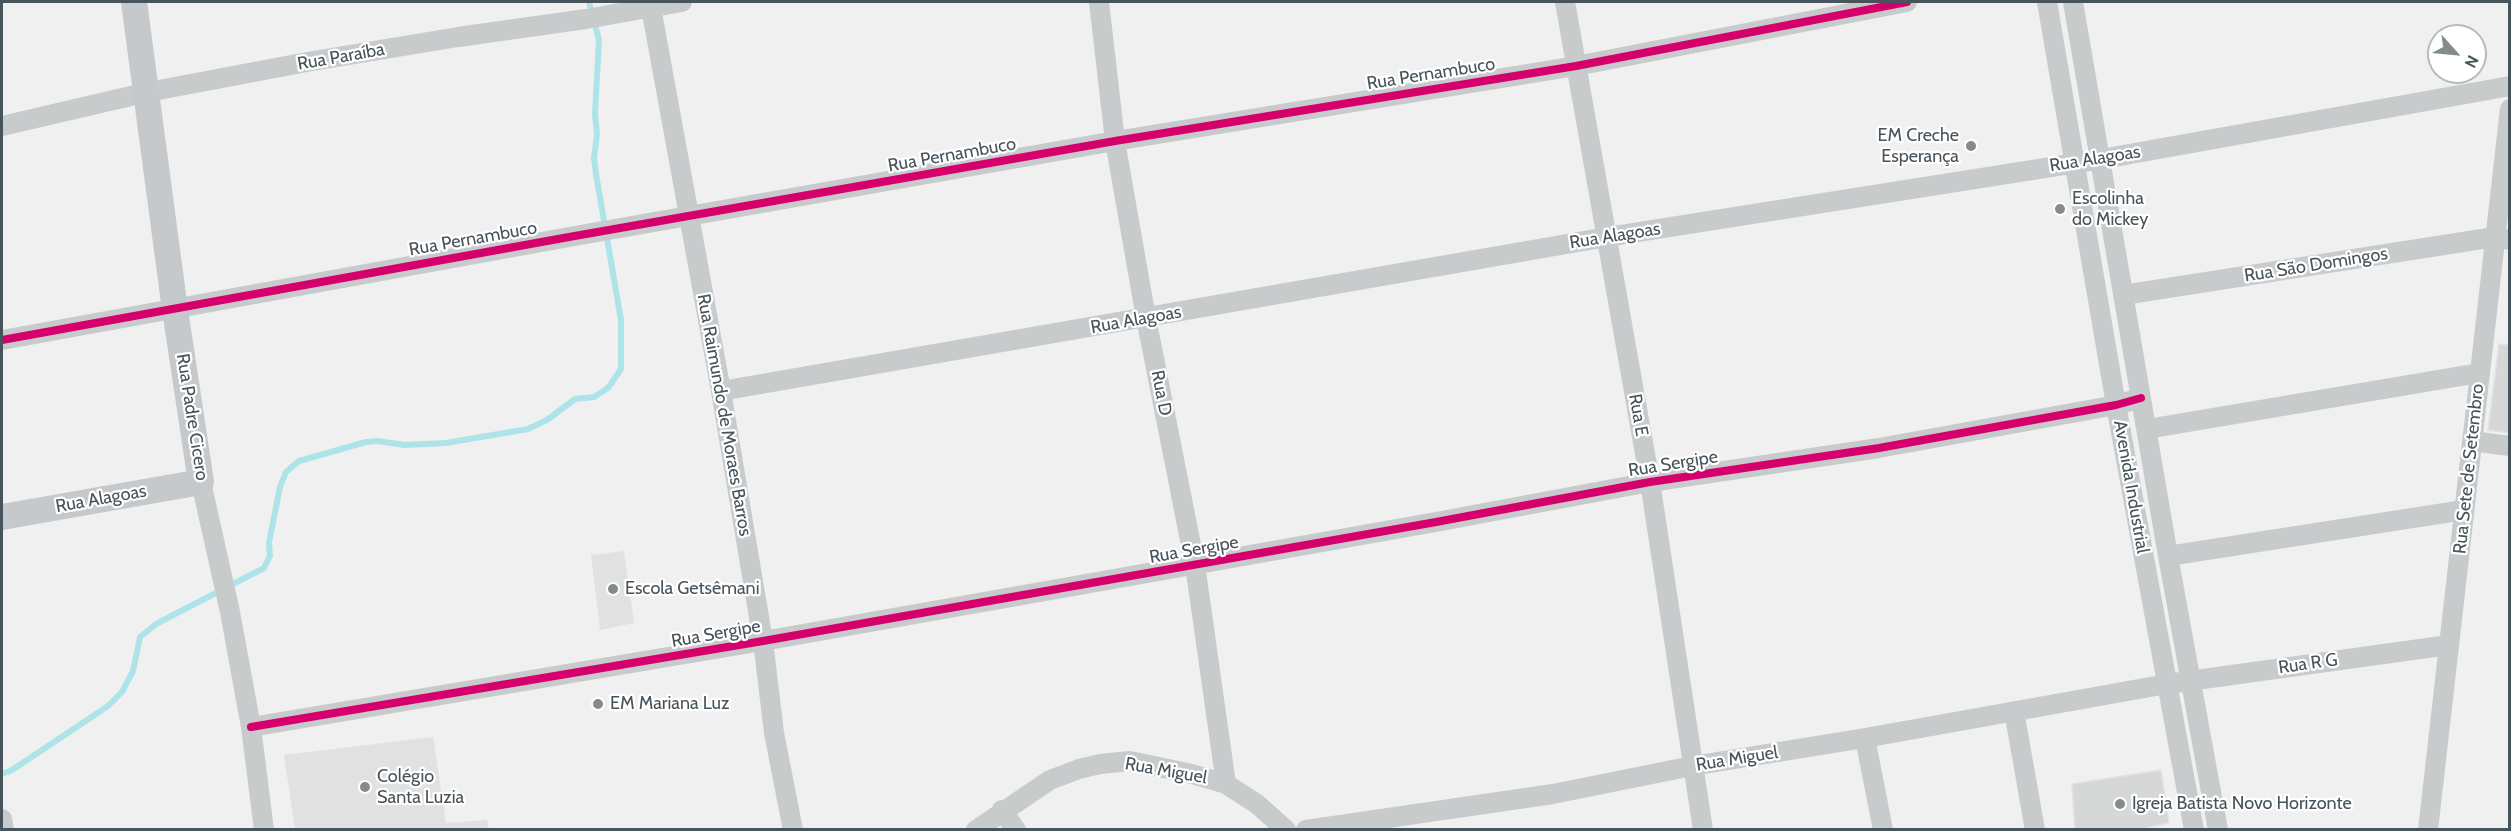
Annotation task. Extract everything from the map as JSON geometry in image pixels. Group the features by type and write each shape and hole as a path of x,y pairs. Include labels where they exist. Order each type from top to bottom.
{"main road":[{"name":"Rua Padre Cicero","path":"134,2 148,92 175,310 201,482"},
{"name":"Rua Alagoas","path":"2,517 201,482"}],"street":[{"name":"Rua Paraíba","path":"2,126 148,92 330,58 620,14 650,4 682,2"},
{"name":"Rua D","path":"1099,2 1115,141 1146,318 1195,565 1226,783"},
{"name":"Rua E","path":"1565,2 1650,482 1703,830"},
{"name":"Rua Pernambuco","path":"2,340 1115,141 1576,66 1907,2"},
{"name":"Avenida Industrial","path":"2047,2 2073,163 2194,830"},
{"name":"Avenida Industrial","path":"2073,2 2102,159 2168,556 2218,830"},
{"name":"Rua Raimundo de Moraes Barros","path":"650,4 721,391 763,641 774,733 793,830"},
{"name":"Rua Alagoas","path":"721,391 1607,237 2102,159 2510,86"},
{"name":"Rua Sete de Setembro","path":"2427,830 2480,374 2502,239 2510,109"},
{"name":"Rua São Domingos","path":"2123,295 2502,239"},
{"path":"2147,429 2480,374"},
{"name":"Rua Sergipe","path":"251,727 763,641 1650,482 1879,448 2116,405 2141,398"},
{"path":"2472,441 2510,446"},
{"name":"Rua Padre Cicero","path":"201,482 230,612 251,727 264,830"},
{"path":"2168,556 2464,510"},
{"name":"Rua R G","path":"2167,684 2448,645"},
{"name":"Rua Miguel","path":"1306,830 1553,794 1692,766 1865,738 2167,684"},
{"path":"2014,711 2035,830"},
{"path":"1865,738 1883,830"},
{"name":"Rua Miguel","path":"976,830 1002,810 1050,780 1100,764 1131,761 1226,783 1257,804 1286,830"},
{"path":"1002,810 1016,830"},
{"path":"2,819 4,830"}],"shaded area":[{"name":"Escola Getsêmani","path":"624,551 634,623 600,630 591,555"},
{"name":"Colégio Santa Luzia","path":"433,737 446,823 487,820 489,829 295,829 284,755"}],"building":[{"path":"2499,344 2510,345 2510,433 2488,430"},
{"name":"Igreja Batista Novo Horizonte","path":"2161,770 2169,823 2136,830 2075,830 2072,784"}],"waterway":[{"path":"2,774 12,770 108,706 122,692 133,671 140,637 156,624 264,568 270,556 269,543 280,487 286,472 299,461 366,442 378,441 404,445 446,443 528,429 547,420 575,399 594,397 608,388 621,369 621,320 594,158 597,134 595,114 599,40 589,2"}],"cycle path":[{"path":"2,340 1115,141 1576,66 1907,2"},
{"path":"251,727 763,641 1650,482 1879,448 2116,405 2141,398"}],"place":[{"name":"EM Creche Esperança","path":"1971,146"},
{"name":"Escolinha do Mickey","path":"2060,209"},
{"name":"Escola Getsêmani","path":"613,589"},
{"name":"EM Mariana Luz","path":"598,704"},
{"name":"Colégio Santa Luzia","path":"365,787"},
{"name":"Igreja Batista Novo Horizonte","path":"2120,804"}]}
